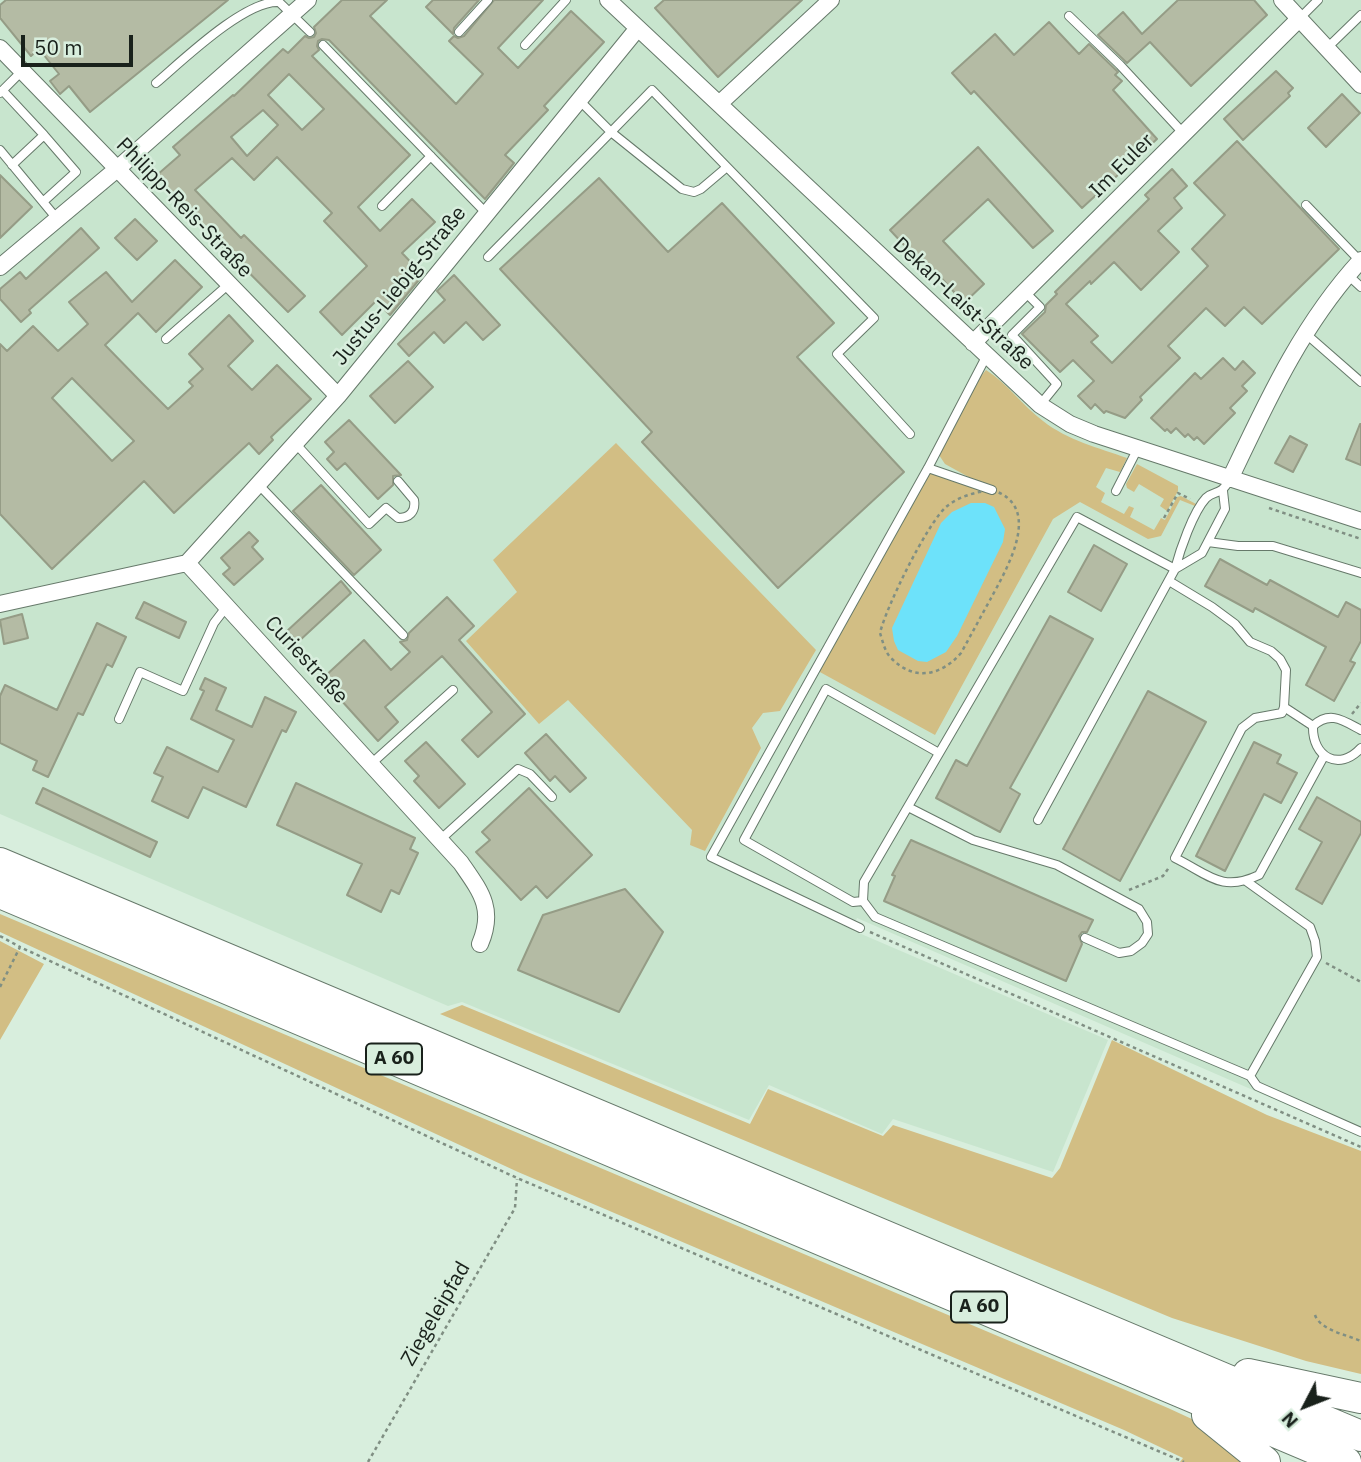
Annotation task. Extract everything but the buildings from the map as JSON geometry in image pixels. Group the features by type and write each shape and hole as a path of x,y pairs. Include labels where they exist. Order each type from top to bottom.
{"highway":[{"name":"A 60","path":"0,863 1361,1436"},
{"name":"A 60","path":"0,893 1346,1462"},
{"path":"1185,1361 1361,1398"},
{"path":"1170,1387 1265,1462"}],"street":[{"path":"0,267 117,169 308,0"},
{"name":"Dekan-Laist-Straße","path":"608,0 1040,405 1070,424 1138,448 1227,485 1361,521"},
{"path":"719,104 831,0"},
{"path":"1282,0 1361,85"},
{"name":"Im Euler","path":"974,343 1299,19"},
{"name":"Justus-Liebig-Straße","path":"187,563 338,396 638,28"},
{"name":"Philipp-Reis-Straße","path":"0,48 338,396"},
{"path":"1227,485 1262,410 1305,333 1360,260"},
{"path":"0,604 187,563"},
{"name":"Curiestraße","path":"187,563 442,839 461,863 480,890 488,915 486,931 480,944"}],"lane":[{"path":"459,32 488,0"},
{"path":"525,45 566,0"},
{"path":"1299,19 1318,0"},
{"path":"156,83 242,13 271,1 279,2 310,32"},
{"path":"1327,48 1361,15"},
{"path":"1069,16 1184,134"},
{"path":"323,45 486,213"},
{"path":"22,71 1,92 76,172 44,201"},
{"path":"488,257 652,90 874,318 837,354 910,434"},
{"path":"578,99 611,132 682,189 694,192 701,189 727,167"},
{"path":"12,165 44,135"},
{"path":"0,150 58,220"},
{"path":"382,206 431,156"},
{"path":"1306,205 1360,260"},
{"path":"1348,275 1361,287"},
{"path":"166,339 229,284"},
{"path":"1025,292 1040,307 1012,335 1057,384 1040,405"},
{"path":"1305,333 1361,382"},
{"path":"860,928 710,857 928,468 986,355"},
{"path":"295,443 369,524 386,508 398,518 407,517 414,510 415,500 398,481"},
{"path":"1116,491 1138,448"},
{"path":"928,468 992,490"},
{"path":"258,484 402,635"},
{"path":"1038,820 1169,581 1184,539 1207,497 1227,485"},
{"path":"1175,569 1202,553 1225,509 1227,485"},
{"path":"1175,569 1077,517 864,882 863,901 875,917 1250,1076 1257,1086 1361,1132"},
{"path":"1208,542 1238,546 1273,546 1361,573"},
{"path":"1169,581 1235,624 1250,642 1271,651 1280,659 1286,670 1282,713 1255,718 1242,728 1175,858 1208,878 1219,881 1234,883 1259,875 1324,756"},
{"path":"119,719 140,672 183,691 214,623 228,606"},
{"path":"863,901 853,902 744,840 826,689 939,753"},
{"path":"372,763 453,690"},
{"path":"1284,707 1314,726"},
{"path":"1361,730 1336,716 1321,719 1314,726 1313,738 1324,756 1336,761 1354,756 1361,748"},
{"path":"442,839 518,769 530,774 552,797"},
{"path":"908,807 974,840 1057,865 1139,909 1147,922 1148,934 1142,943 1131,951 1119,953 1085,938"},
{"path":"1246,881 1310,927 1317,957 1250,1076"}],"path":[{"path":"992,490 1006,494 1015,506 1018,537 1013,557 961,653 953,662 937,671 923,673 908,670 891,659 880,634 882,624 916,552 944,508 967,495 992,490"},
{"path":"1164,518 1178,493 1202,506"},
{"path":"1098,887 1112,881 1129,890 1163,876 1175,858"},
{"path":"860,928 1361,1147"},
{"path":"0,936 517,1178 1184,1462"},
{"path":"0,987 20,947"},
{"path":"1317,957 1361,982"},
{"name":"Ziegeleipfad","path":"368,1462 514,1208 517,1178"},
{"path":"1315,1315 1317,1321 1323,1325 1361,1341"}],"shaded area":[{"path":"0,0 1361,0 1361,1137 857,918 852,930 1108,1040 1053,1172 893,1119 882,1134 769,1085 749,1120 462,1002 448,1006 0,814"},
{"path":"986,370 1052,428 1127,458 1120,472 1106,468 1096,487 1105,493 1101,502 1124,514 1129,506 1134,508 1130,517 1154,530 1161,518 1165,520 1177,497 1181,496 1196,504 1195,506 1180,500 1161,536 1148,539 1080,502 1053,519 935,735 818,671 923,480 931,473 974,480 945,464 939,455 973,386"},
{"path":"616,443 816,650 780,711 763,713 752,728 761,748 705,851 690,845 692,830 568,700 539,724 466,641 517,592 493,560"},
{"path":"1137,464 1178,486 1167,511 1160,506 1164,499 1139,484 1134,492 1127,488 1126,484"},
{"path":"0,914 1168,1408 1207,1426 1256,1462 1180,1462 1183,1458 1124,1430 518,1172 0,932"},
{"path":"0,941 44,964 0,1040"},
{"path":"462,1005 750,1124 768,1089 883,1136 893,1125 1052,1178 1060,1168 1112,1040 1267,1115 1361,1151 1361,1374 1306,1361 1172,1318 440,1014"}],"water":[{"path":"971,503 985,503 994,507 1005,529 1003,542 957,636 946,652 927,662 918,661 898,650 892,628 941,523 952,512"}]}
